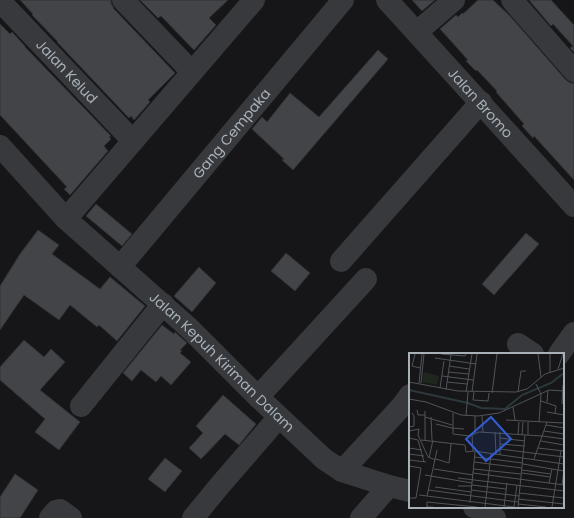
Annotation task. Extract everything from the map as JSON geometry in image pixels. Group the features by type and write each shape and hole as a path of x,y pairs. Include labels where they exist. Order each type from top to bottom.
{"street":[{"path":"123,0 192,72"},
{"path":"66,219 254,0"},
{"name":"Gang Cempaka","path":"120,267 343,0"},
{"name":"Jalan Bromo","path":"388,0 574,206"},
{"path":"417,32 454,0"},
{"path":"512,0 574,71"},
{"name":"Jalan Kelud","path":"0,1 133,141"},
{"path":"341,261 481,102"},
{"name":"Jalan Kepuh Kiriman Dalam","path":"0,146 66,219 189,328 258,397 324,459 342,471 409,492"},
{"path":"258,397 366,280"},
{"path":"81,406 162,304"},
{"path":"560,353 574,333"},
{"path":"342,471 402,406 409,396"},
{"path":"193,518 279,417"},
{"path":"361,518 389,486"},
{"path":"50,518 56,511 60,510 71,518"}],"building":[{"path":"20,0 111,0 114,9 175,73 148,100 150,102 134,120 131,116 129,118 32,15 33,14"},
{"path":"140,0 228,0 209,18 216,25 194,50 161,16 158,18"},
{"path":"412,0 435,0 422,11"},
{"path":"478,0 493,0 510,16 565,79 570,83 574,83 574,180 534,136 533,138 522,126 524,124 496,92 497,91 466,61 468,60 440,29 456,15 458,17 462,13 463,14"},
{"path":"529,0 551,0 574,25 574,52 570,48 573,46 553,24 551,26"},
{"path":"0,24 10,34 12,32 111,136 109,137 111,139 104,146 108,151 70,195 64,189 67,187 0,115"},
{"path":"378,50 388,59 293,170 282,160 284,159 252,129 262,117 267,122 290,93 319,117"},
{"path":"96,204 132,234 122,246 86,216"},
{"path":"38,230 59,245 52,254 100,289 110,277 145,306 117,341 99,325 97,327 70,305 59,320 24,295 0,330 0,286 20,254"},
{"path":"526,233 539,244 494,295 482,284"},
{"path":"286,253 310,273 295,291 271,271"},
{"path":"199,267 216,283 192,312 174,296"},
{"path":"162,325 174,334 175,332 187,343 180,350 182,351 180,353 191,362 171,385 161,376 156,382 141,370 132,381 123,373"},
{"path":"24,340 44,357 51,349 65,362 40,390 80,422 59,450 35,432 45,419 0,380 0,367"},
{"path":"223,395 256,424 239,445 225,434 201,459 189,448 203,433 196,426"},
{"path":"165,458 182,471 165,492 148,479"},
{"path":"15,474 38,490 20,518 0,518 0,497"}]}
